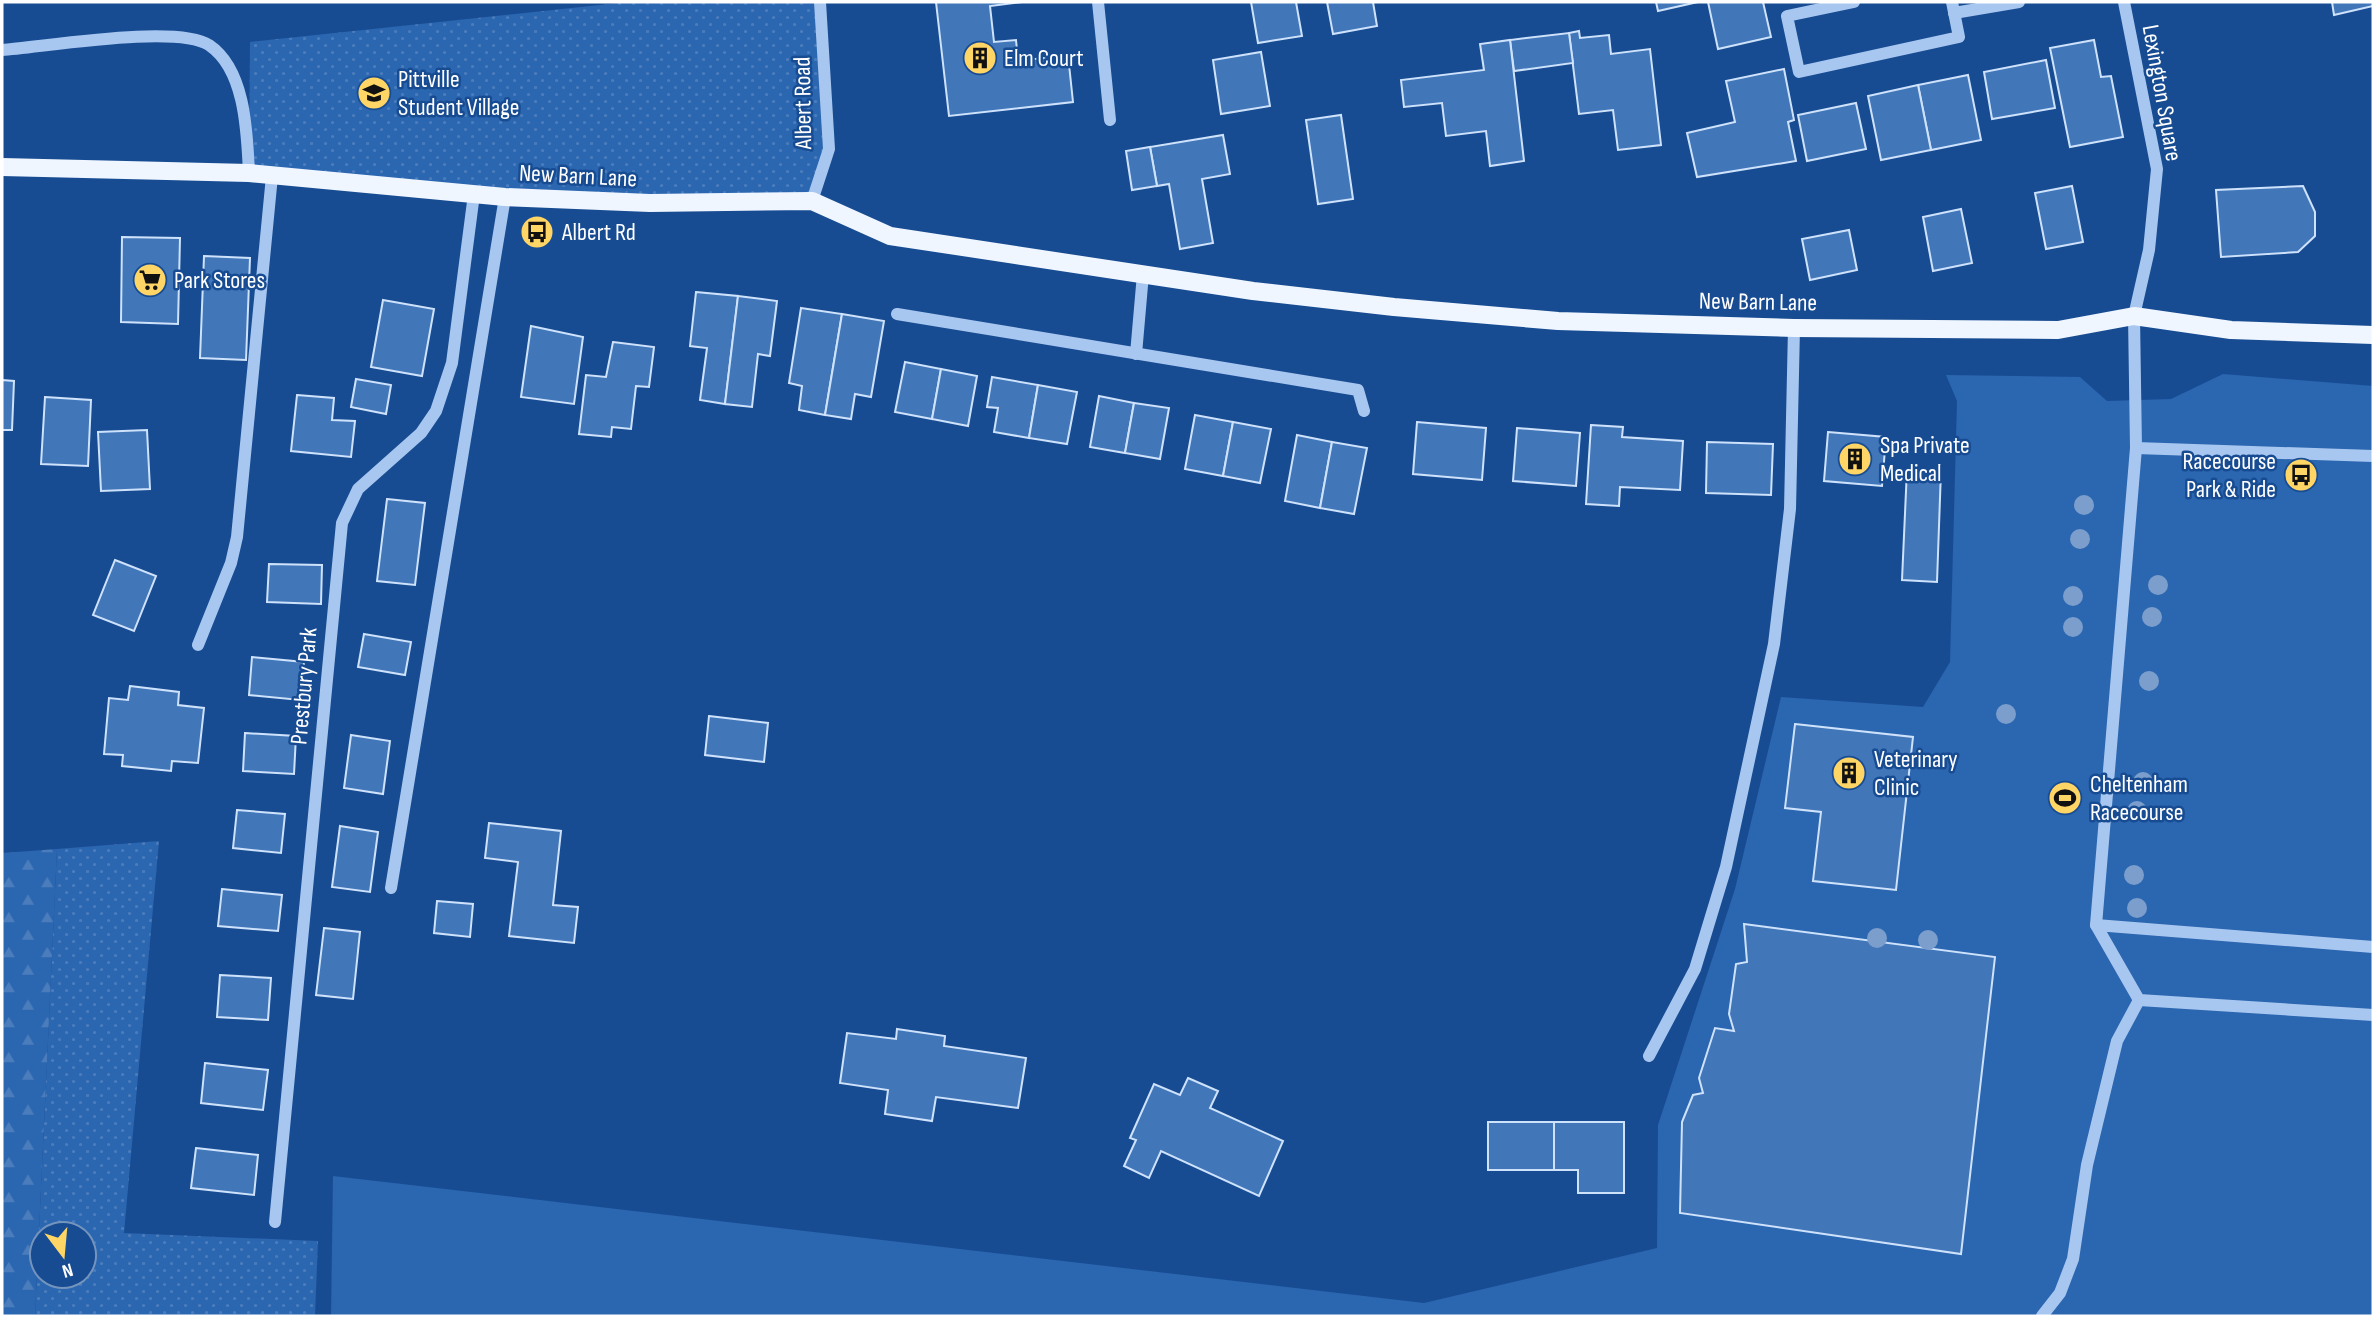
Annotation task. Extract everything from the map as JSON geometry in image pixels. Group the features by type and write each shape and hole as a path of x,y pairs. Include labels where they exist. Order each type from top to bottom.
{"main road":[{"name":"New Barn Lane","path":"2,167 249,173 505,197 650,203 812,201 890,236 1252,291 1558,321 1794,328 2058,330 2134,316 2231,330 2373,335"}],"street":[{"name":"Albert Road","path":"812,201 829,149 820,2"},
{"path":"1098,2 1110,120"},
{"path":"1854,2 1787,16 1799,72 1959,37 1953,7 2019,2"},
{"name":"Lexington Square","path":"2096,925 2136,447 2134,316 2148,250 2157,169 2124,2"},
{"path":"2,50 171,37 199,41 220,57 239,90 246,116 249,173"},
{"path":"198,645 231,564 237,537 272,176"},
{"name":"Prestbury Park","path":"275,1222 342,523 358,489 421,433 446,387 452,363 474,194"},
{"path":"391,888 505,197"},
{"path":"1136,354 1143,274"},
{"path":"897,314 1358,390 1364,411"},
{"path":"1649,1056 1695,969 1726,867 1774,644 1790,509 1794,328"},
{"path":"2136,447 2373,456"},
{"path":"2096,925 2373,947"},
{"path":"2096,925 2139,1000"},
{"path":"2139,1000 2373,1015"},
{"path":"2042,1316 2060,1293 2073,1259 2087,1165 2117,1041 2139,1000"}],"green space":[{"name":"Pittville Student Village","path":"628,2 820,2 829,149 812,201 650,203 249,173 250,42"},
{"name":"Cheltenham Racecourse","path":"2223,374 2373,386 2373,1316 331,1316 333,1176 1424,1303 1657,1248 1658,1125 1735,889 1781,697 1923,707 1950,662 1957,401 1946,375 2080,377 2107,401 2171,399"},
{"path":"159,841 124,1233 318,1241 315,1316 35,1316 36,1290 98,1290 98,1220 40,1220 57,849"},
{"path":"57,849 40,1220 28,1220 28,1290 36,1290 35,1316 2,1316 2,853"}],"building":[{"name":"Elm Court","path":"936,2 1022,2 990,6 994,42 1016,40 1018,61 1068,55 1073,102 949,116"},
{"path":"1251,2 1296,2 1302,36 1258,43"},
{"path":"1327,2 1373,2 1377,26 1333,34"},
{"path":"1656,2 1698,2 1658,11"},
{"path":"1708,2 1763,2 1771,37 1718,49"},
{"path":"2332,2 2373,2 2373,6 2334,15"},
{"path":"1579,31 1580,38 1609,35 1611,54 1650,49 1661,145 1618,150 1613,110 1579,114 1569,33"},
{"path":"1569,33 1573,63 1514,71 1510,40"},
{"path":"1510,40 1524,161 1490,166 1486,131 1446,136 1442,103 1404,107 1401,80 1484,70 1480,44"},
{"path":"2094,40 2101,77 2111,76 2123,137 2070,147 2050,48"},
{"path":"1261,52 1270,106 1221,114 1213,60"},
{"path":"2046,60 2055,108 1992,119 1984,72"},
{"path":"1784,69 1794,120 1788,122 1796,161 1697,177 1687,133 1735,122 1726,81"},
{"path":"1968,75 1981,140 1931,150 1918,85"},
{"path":"1918,85 1931,150 1881,160 1868,96"},
{"path":"1856,103 1866,149 1807,161 1798,115"},
{"path":"1341,115 1353,199 1318,204 1306,120"},
{"path":"1223,135 1230,174 1202,179 1213,243 1180,249 1169,184 1157,186 1150,147"},
{"path":"1150,147 1157,186 1132,190 1126,151"},
{"path":"2072,186 2083,242 2046,249 2035,193"},
{"path":"2303,186 2315,212 2315,236 2298,252 2221,257 2216,190"},
{"path":"1961,209 1972,263 1933,271 1923,217"},
{"path":"1849,230 1857,270 1810,280 1802,239"},
{"name":"Park Stores","path":"122,237 180,238 178,324 121,322"},
{"path":"204,256 250,258 246,360 200,358"},
{"path":"696,292 738,296 725,404 700,400 707,348 690,346"},
{"path":"738,296 777,301 770,356 758,354 752,407 725,404"},
{"path":"383,300 434,309 422,376 371,367"},
{"path":"801,308 842,314 825,415 799,410 802,386 789,383"},
{"path":"842,314 884,321 871,397 855,394 851,419 825,415"},
{"path":"531,326 583,337 574,404 521,397"},
{"path":"613,342 654,347 649,387 636,386 631,429 612,427 611,437 579,434 586,375 606,377"},
{"path":"905,362 941,369 932,419 895,412"},
{"path":"941,369 977,376 968,426 932,419"},
{"path":"992,377 1038,385 1029,438 994,432 998,408 987,407"},
{"path":"356,379 391,385 386,414 351,407"},
{"path":"2,380 14,381 12,430 2,430"},
{"path":"1038,385 1077,392 1067,444 1029,438"},
{"path":"297,395 334,398 332,420 355,421 351,457 291,451"},
{"path":"1099,396 1134,403 1125,453 1090,447"},
{"path":"45,397 91,400 88,466 41,464"},
{"path":"1134,403 1169,408 1160,459 1125,453"},
{"path":"1195,415 1233,422 1223,476 1185,469"},
{"path":"1233,422 1271,429 1260,483 1223,476"},
{"path":"1417,422 1486,428 1482,480 1413,474"},
{"path":"1591,425 1623,427 1622,437 1683,441 1680,490 1620,487 1619,506 1586,504"},
{"path":"1517,428 1580,433 1576,486 1513,481"},
{"path":"147,430 150,489 101,491 98,432"},
{"name":"Spa Private Medical","path":"1828,432 1886,437 1882,486 1824,481"},
{"path":"1297,435 1332,442 1320,508 1285,501"},
{"path":"1332,442 1367,448 1354,514 1320,508"},
{"path":"1707,442 1773,444 1771,495 1706,493"},
{"path":"1907,469 1941,470 1937,582 1902,580"},
{"path":"387,499 425,503 415,585 377,581"},
{"path":"115,560 156,576 134,631 93,615"},
{"path":"269,564 322,565 321,604 267,602"},
{"path":"364,634 411,642 405,675 358,667"},
{"path":"252,657 304,662 300,700 249,695"},
{"path":"130,686 179,692 178,705 204,708 198,763 172,761 171,771 122,766 123,755 104,754 109,698 128,700"},
{"path":"709,716 768,723 764,762 705,755"},
{"name":"Veterinary Clinic","path":"1795,724 1913,737 1896,890 1813,881 1821,812 1785,808"},
{"path":"245,733 296,736 294,774 243,771"},
{"path":"351,735 390,741 383,794 344,788"},
{"path":"237,810 285,814 281,853 233,848"},
{"path":"489,823 561,831 553,905 578,907 574,943 509,936 518,862 485,858"},
{"path":"340,826 378,832 370,892 332,887"},
{"path":"222,889 282,895 278,931 218,926"},
{"path":"437,901 473,904 470,937 434,933"},
{"path":"1744,924 1995,957 1961,1254 1680,1213 1682,1122 1693,1095 1703,1093 1699,1078 1715,1028 1734,1031 1729,1014 1736,964 1747,962"},
{"path":"324,928 360,932 353,999 316,995"},
{"path":"220,975 271,978 268,1020 217,1017"},
{"path":"897,1029 945,1036 944,1046 1026,1058 1018,1108 936,1097 932,1121 885,1114 888,1090 840,1083 847,1033 896,1039"},
{"path":"205,1063 268,1070 263,1110 201,1103"},
{"path":"1188,1078 1218,1091 1210,1108 1283,1141 1259,1196 1161,1151 1149,1178 1124,1166 1136,1140 1130,1138 1154,1084 1180,1095"},
{"path":"1488,1122 1554,1122 1554,1170 1488,1170"},
{"path":"1554,1122 1624,1122 1624,1193 1578,1193 1578,1170 1554,1170"},
{"path":"196,1148 258,1155 254,1195 191,1188"}],"place":[{"name":"Elm Court","path":"980,58"},
{"name":"Pittville Student Village","path":"374,93"},
{"name":"Albert Rd","path":"537,232"},
{"name":"Park Stores","path":"150,280"},
{"name":"Spa Private Medical","path":"1855,459"},
{"name":"Racecourse Park & Ride","path":"2301,475"},
{"name":"Veterinary Clinic","path":"1849,773"},
{"name":"Cheltenham Racecourse","path":"2065,798"}]}
